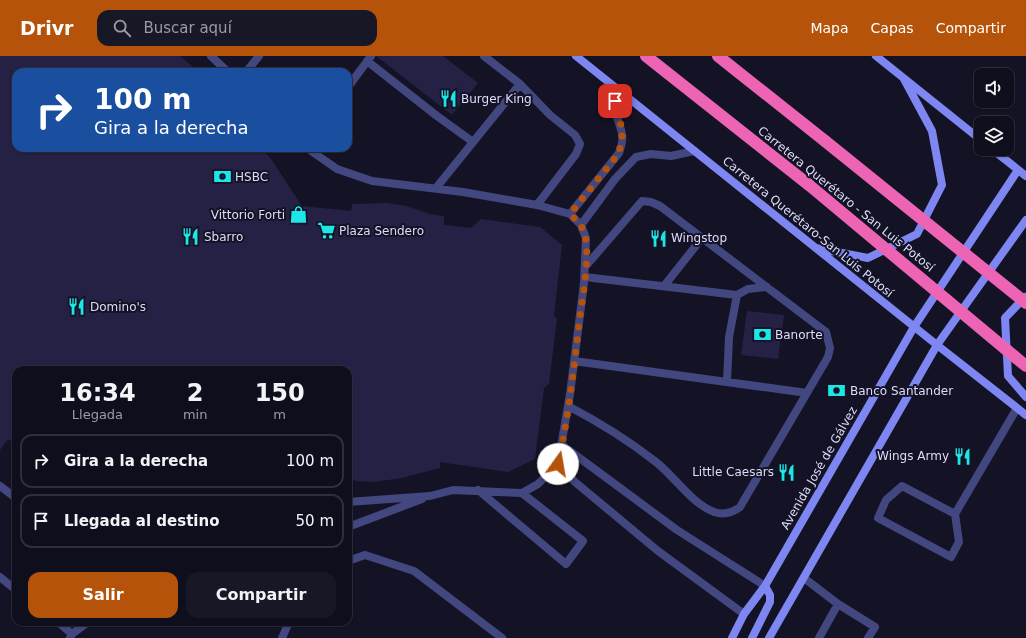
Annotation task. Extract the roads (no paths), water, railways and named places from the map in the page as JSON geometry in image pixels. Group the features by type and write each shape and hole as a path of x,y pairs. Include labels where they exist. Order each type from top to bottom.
{"highway":[{"name":"Carretera Querétaro - San Luis Potosí","path":"646,56 809,185 1026,366"},
{"path":"718,56 1026,303"}],"main road":[{"name":"Carretera Querétaro-San Luis Potosí","path":"576,56 1026,415"},
{"path":"876,56 974,134"},
{"path":"814,247 868,258 917,234 942,185 932,131 904,79"},
{"path":"1001,156 1026,176"},
{"name":"Avenida José de Gálvez","path":"732,638 744,614 765,586 914,327 1018,170"},
{"path":"769,638 937,345 1026,220"},
{"path":"1026,296 1005,318 1008,376 1026,397"},
{"path":"752,638 770,602 770,595 765,586"}],"street":[{"path":"211,56 224,68"},
{"path":"249,68 259,56"},
{"path":"484,56 520,84 550,115 575,135 580,144 576,154 537,205"},
{"path":"352,81 369,58 436,116 473,142"},
{"path":"436,188 520,84"},
{"path":"570,214 619,153 623,130 618,117 613,86"},
{"path":"581,225 615,179 636,157 651,154 671,156 694,151"},
{"path":"313,152 337,169 358,177 388,184 436,188 537,205 570,214 581,225 586,238 585,276 568,406 558,464 538,484 522,493 453,490 430,496 352,525"},
{"path":"568,406 592,419 657,462 702,506 715,512 733,512 740,507 828,357 830,348 829,339 826,332 660,206 651,202 642,201 585,267"},
{"path":"664,286 702,238"},
{"path":"585,276 737,295 748,289 767,288"},
{"path":"727,382 729,337 737,295"},
{"path":"574,361 807,393"},
{"path":"955,514 902,486 886,500 878,518 951,557 959,542 955,514 1016,408"},
{"path":"562,445 677,530 765,586"},
{"path":"558,464 574,482 658,551 744,614"},
{"path":"0,486 12,495"},
{"path":"477,490 566,564 583,542 522,493"},
{"path":"352,502 430,496"},
{"path":"352,560 365,555 414,571 502,638"},
{"path":"0,577 12,587"},
{"path":"804,578 838,604 875,627 868,638"},
{"path":"819,638 838,604"},
{"path":"62,626 71,636 83,626"},
{"path":"282,638 287,626"}],"place":[{"name":"Burger King","path":"448,99"},
{"name":"HSBC","path":"222,177"},
{"name":"Vittorio Forti","path":"298,215"},
{"name":"Plaza Sendero","path":"326,231"},
{"name":"Sbarro","path":"191,237"},
{"name":"Wingstop","path":"658,238"},
{"name":"Domino's","path":"77,307"},
{"name":"Banorte","path":"762,335"},
{"name":"Banco Santander","path":"837,391"},
{"name":"Wings Army","path":"962,456"},
{"name":"Little Caesars","path":"787,472"}]}
